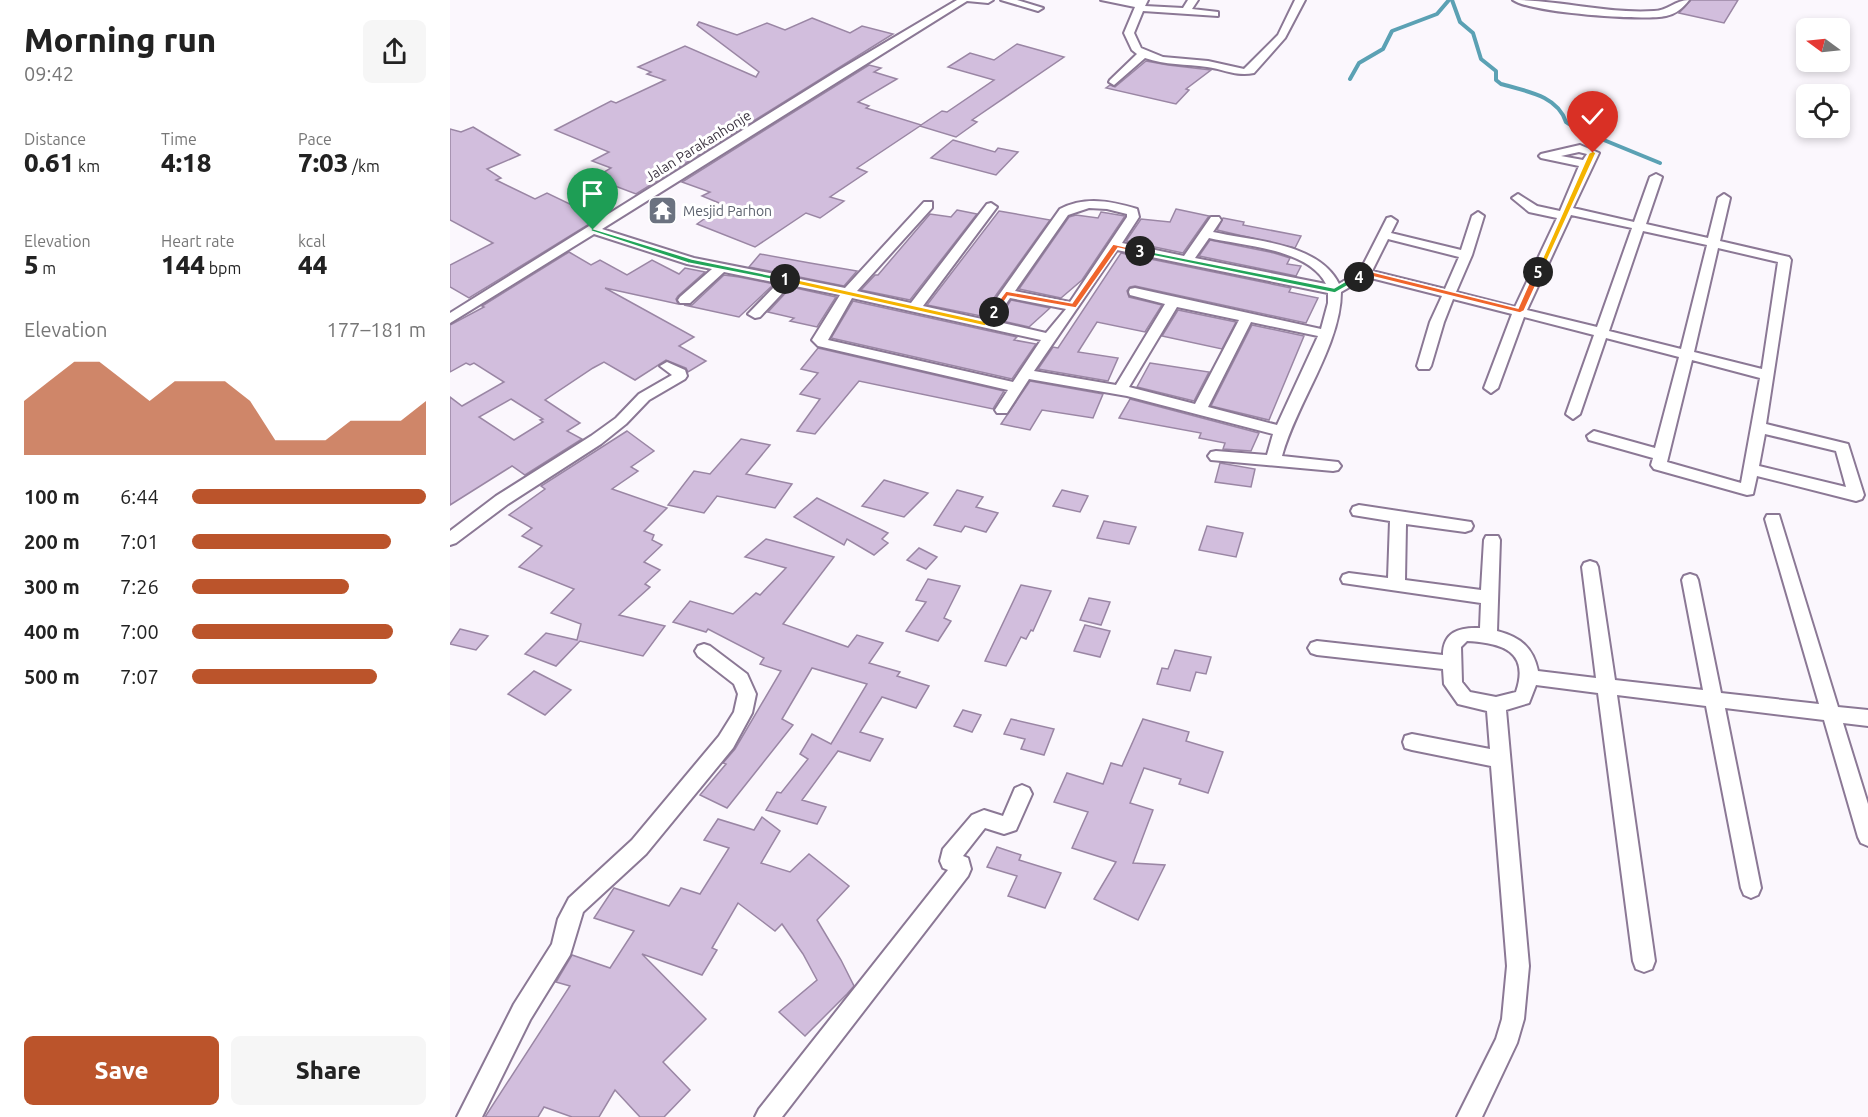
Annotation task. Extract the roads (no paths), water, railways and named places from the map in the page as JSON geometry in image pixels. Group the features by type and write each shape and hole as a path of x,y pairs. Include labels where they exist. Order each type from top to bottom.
{"street":[{"name":"Jalan Parakanhonje","path":"450,319 834,78 963,0"},
{"path":"971,0 988,0"},
{"path":"1006,0 1038,8"},
{"path":"1186,11 1193,0"},
{"path":"1141,4 1129,33 1137,50 1143,54 1210,64 1237,72 1250,71 1282,36 1300,0"},
{"path":"1518,0 1543,5 1645,14 1666,13 1684,0"},
{"path":"1103,2 1141,4 1215,14"},
{"path":"1114,82 1143,54"},
{"path":"1491,388 1520,311 1586,164"},
{"path":"1573,414 1656,177"},
{"path":"1518,198 1533,209 1638,226 1713,243 1785,260 1768,375 1747,490 1659,465 1661,455 1686,354 1713,243 1724,198"},
{"path":"985,324 1058,219 1070,208 1089,204 1133,213 1133,217 1116,246 1049,338 1002,410"},
{"path":"928,205 848,293 820,337 820,342 1017,387"},
{"path":"914,308 991,207"},
{"path":"1424,366 1437,322 1466,255 1478,216"},
{"path":"1188,261 1215,220"},
{"path":"1116,246 1335,290 1346,286 1365,273 1386,236 1391,221"},
{"path":"593,230 691,261 723,266 1049,338"},
{"path":"1206,234 1302,255 1316,262 1324,270 1335,290 1335,300 1326,334 1281,432 1273,461"},
{"path":"1386,236 1466,255"},
{"path":"685,300 723,266"},
{"path":"1365,273 1768,375"},
{"path":"755,314 788,280"},
{"path":"1135,292 1246,319 1326,334"},
{"path":"1006,293 1074,306"},
{"path":"1120,390 1173,302"},
{"path":"1200,409 1246,319"},
{"path":"450,539 502,500 596,440 621,421 644,397 680,376 674,370"},
{"path":"1026,374 1120,390 1200,409 1281,432"},
{"path":"1751,469 1856,495 1843,448 1758,427"},
{"path":"1594,436 1661,455"},
{"path":"1216,456 1333,466"},
{"path":"1359,511 1465,526"},
{"path":"1396,585 1398,517"},
{"path":"1773,519 1868,837"},
{"path":"1488,635 1492,540"},
{"path":"1590,567 1644,961"},
{"path":"1349,579 1490,598"},
{"path":"1690,580 1751,888"},
{"path":"1463,634 1488,635 1511,643 1524,653 1530,676 1523,698 1496,705 1464,699 1453,684 1452,663 1452,644 1463,634"},
{"path":"1317,648 1452,663"},
{"path":"469,1117 522,1012 562,948 569,919 576,904 621,866 645,839 726,742 743,713 747,694 741,679 704,651"},
{"path":"1530,676 1868,718"},
{"path":"1469,1117 1506,1043 1513,1019 1518,966 1496,705"},
{"path":"1412,742 1500,759"},
{"path":"767,1117 828,1042 961,868 961,865 950,861 950,856 979,821 984,819 1004,825 1009,824 1022,794"}],"waterway":[{"path":"1350,79 1359,63 1383,49 1392,31 1437,14 1449,0"},
{"path":"1452,0 1460,22 1473,33 1481,59 1496,71 1496,80 1501,84 1548,100 1562,113 1566,122 1577,129 1660,163"}],"place":[{"name":"Mesjid Parhon","path":"662,211"}]}
